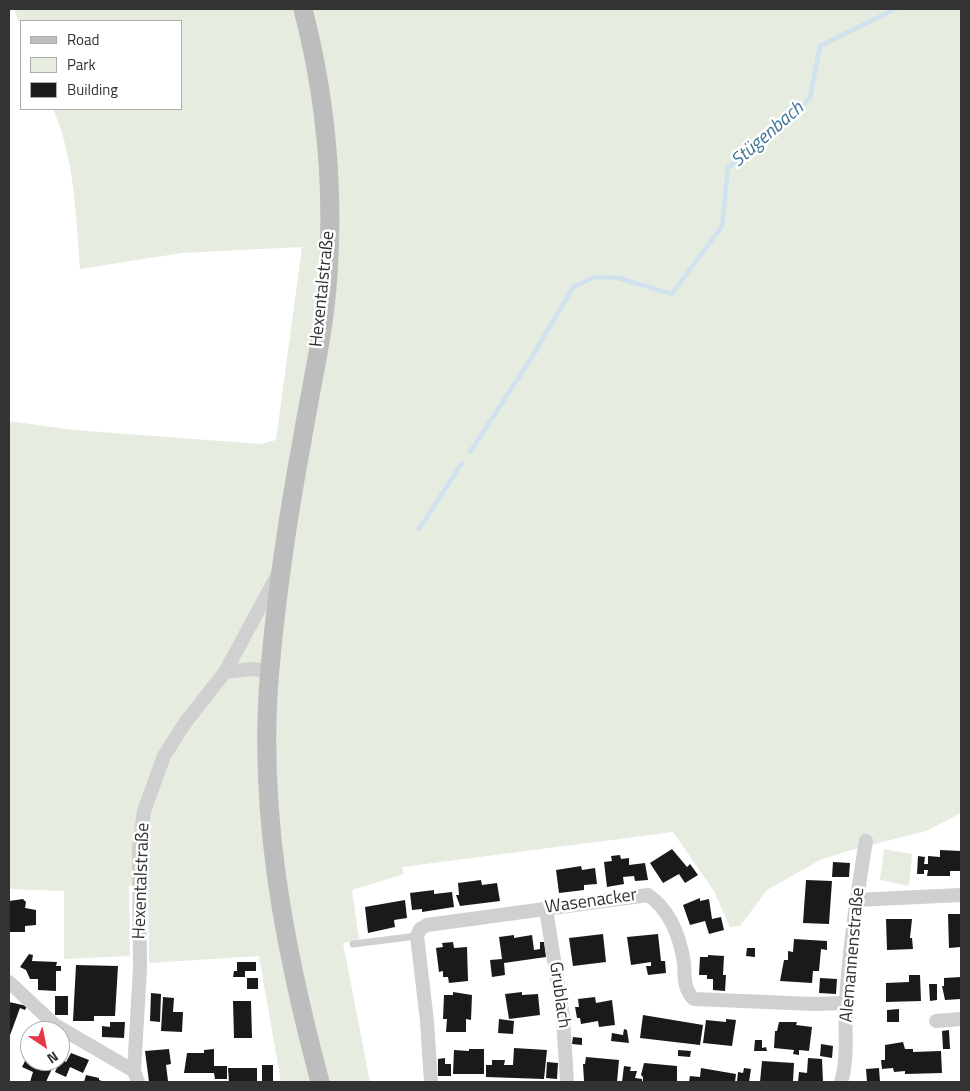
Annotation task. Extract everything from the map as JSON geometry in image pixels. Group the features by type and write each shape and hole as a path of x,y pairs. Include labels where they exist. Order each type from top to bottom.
{"main road":[{"name":"Hexentalstraße","path":"303,9 315,55 321,98 331,207 329,260 313,374 281,569 270,670 267,798 275,873 308,1038 320,1082"}],"street":[{"name":"Hexentalstraße","path":"136,1077 140,968 139,848 144,811 164,756 185,723 225,672 281,569"},
{"path":"225,672 251,669 270,670"},
{"name":"Alemannenstraße","path":"845,1078 846,1003 856,900 866,841"},
{"name":"Wasenacker","path":"418,936 420,929 427,925 648,895 658,901 677,933 686,988 694,999 814,1004 846,1003"},
{"path":"856,900 961,895"},
{"name":"Grublach","path":"546,909 563,1017 567,1082"},
{"path":"418,936 427,1021 430,1082"},
{"path":"9,982 56,1025 136,1077"},
{"path":"936,1021 961,1019"}],"lane":[{"path":"353,944 418,936"}],"green space":[{"path":"14,9 961,9 961,813 926,831 820,860 767,890 740,926 730,927 714,891 673,832 402,867 404,874 352,890 359,939 343,943 370,1082 281,1082 259,956 149,963 148,887 129,885 130,956 64,959 64,891 9,889 9,421 73,430 261,444 276,440 302,247 182,253 80,269 76,208 70,168 66,148 53,110 182,110 182,20 20,20 20,24"},
{"path":"884,849 912,854 909,886 880,880"}],"building":[{"path":"672,849 687,867 690,864 698,875 685,883 679,874 663,883 650,863"},
{"path":"940,850 961,851 961,871 950,871 950,876 927,876 928,870 924,870 924,874 917,874 918,856 925,857 924,864 928,864 928,856 940,857"},
{"path":"620,855 621,859 629,858 629,865 645,863 648,880 635,881 634,876 623,877 624,884 607,887 604,862 612,861 611,856"},
{"path":"833,862 850,863 849,877 832,877"},
{"path":"581,866 582,870 595,868 597,884 584,885 584,890 559,893 556,870"},
{"path":"481,880 482,885 497,883 500,901 460,906 456,895 459,895 458,883"},
{"path":"806,880 832,881 829,924 803,923"},
{"path":"434,890 434,894 452,892 454,907 422,912 422,909 412,910 410,893"},
{"path":"700,898 700,901 709,899 712,919 721,917 724,930 709,934 705,921 690,925 683,905"},
{"path":"23,899 26,902 25,908 36,910 36,925 25,926 25,932 9,932 9,901"},
{"path":"405,900 407,918 394,920 395,927 368,933 365,907"},
{"path":"948,914 961,914 961,947 949,948"},
{"path":"886,919 912,919 910,938 912,938 913,949 887,950"},
{"path":"603,934 606,962 573,966 569,938"},
{"path":"658,934 661,961 665,961 666,973 648,975 646,966 651,966 651,962 631,965 627,937"},
{"path":"514,935 514,938 532,935 534,950 540,949 540,942 544,942 546,957 504,963 505,975 492,977 490,960 502,959 499,937"},
{"path":"794,939 827,941 827,950 821,949 819,971 813,971 812,983 780,981 784,960 788,960 788,951 793,952"},
{"path":"453,942 454,948 467,947 468,981 449,983 448,977 443,977 443,971 439,972 436,948 443,947 442,943"},
{"path":"747,948 755,948 755,957 746,956"},
{"path":"29,954 33,955 32,961 57,962 56,966 61,966 61,971 56,971 56,991 38,990 38,979 30,979 26,970 20,967"},
{"path":"708,955 724,956 723,975 726,975 725,991 713,990 713,979 707,979 707,975 699,975 700,957 708,957"},
{"path":"237,962 256,962 256,971 245,971 245,977 233,977 234,971 237,971"},
{"path":"76,965 118,966 115,1016 94,1016 94,1021 73,1021"},
{"path":"909,975 920,975 921,1001 886,1002 886,983 909,982"},
{"path":"961,977 961,999 945,1000 942,986 944,986 944,978"},
{"path":"247,978 258,978 258,989 247,989"},
{"path":"820,978 837,979 836,994 819,993"},
{"path":"929,984 937,984 937,1000 930,1001"},
{"path":"453,992 472,995 471,1020 466,1019 466,1032 446,1032 447,1019 443,1019 444,995 453,995"},
{"path":"522,992 522,995 538,994 540,1015 509,1019 505,994"},
{"path":"151,993 161,994 160,1022 150,1021"},
{"path":"55,996 68,996 68,1015 55,1015"},
{"path":"163,997 174,998 173,1012 183,1012 182,1032 161,1031"},
{"path":"595,997 596,1003 612,1000 615,1025 599,1027 598,1021 581,1024 580,1018 577,1018 575,1007 579,1007 578,999"},
{"path":"233,1001 251,1001 252,1038 234,1038"},
{"path":"9,1002 27,1006 25,1010 20,1008 9,1038"},
{"path":"899,1009 899,1022 887,1022 887,1010"},
{"path":"643,1015 703,1025 700,1045 640,1038"},
{"path":"499,1019 514,1021 513,1034 498,1033"},
{"path":"726,1019 736,1020 732,1046 703,1043 706,1020 726,1022"},
{"path":"110,1022 125,1022 124,1038 102,1037 102,1026 110,1027"},
{"path":"779,1022 797,1022 796,1025 812,1027 809,1051 799,1050 799,1055 793,1054 794,1050 774,1048 775,1031 777,1031"},
{"path":"624,1029 627,1030 629,1043 611,1041 612,1033 623,1035"},
{"path":"949,1030 950,1049 943,1049 942,1031"},
{"path":"573,1037 582,1038 582,1045 572,1044"},
{"path":"755,1040 762,1040 762,1048 766,1047 767,1051 754,1051"},
{"path":"903,1042 905,1049 913,1049 913,1052 941,1051 942,1073 905,1074 905,1071 894,1072 893,1068 882,1069 881,1060 885,1060 885,1045"},
{"path":"821,1044 833,1046 832,1058 820,1056"},
{"path":"514,1048 547,1050 544,1079 486,1077 486,1065 492,1065 492,1060 505,1060 504,1065 513,1065"},
{"path":"169,1049 171,1064 166,1065 168,1081 149,1082 145,1051"},
{"path":"214,1049 214,1066 227,1066 227,1079 215,1079 214,1073 184,1073 187,1053 204,1053 204,1050"},
{"path":"469,1049 484,1049 484,1074 453,1074 454,1050 469,1051"},
{"path":"678,1050 691,1051 690,1057 678,1056"},
{"path":"71,1053 89,1060 83,1073 70,1067"},
{"path":"586,1057 619,1060 617,1082 584,1081 583,1064 585,1064"},
{"path":"445,1058 445,1064 451,1064 451,1076 438,1076 438,1059"},
{"path":"808,1058 822,1059 823,1082 798,1082 799,1072 807,1073"},
{"path":"762,1061 794,1063 793,1082 760,1082"},
{"path":"547,1062 558,1063 557,1079 546,1078"},
{"path":"644,1063 677,1066 677,1082 643,1082 641,1075"},
{"path":"262,1065 273,1065 273,1082 262,1082"},
{"path":"624,1066 631,1067 630,1071 637,1071 635,1078 642,1079 642,1082 622,1082"},
{"path":"228,1068 257,1068 257,1082 229,1082"},
{"path":"701,1068 736,1074 735,1082 689,1082 690,1076 700,1077"},
{"path":"744,1068 751,1069 749,1082 737,1082 738,1072 743,1073"},
{"path":"879,1068 880,1082 867,1082 866,1069"},
{"path":"31,1071 51,1071 46,1082 30,1082 33,1072"},
{"path":"55,1071 68,1071 66,1077"},
{"path":"86,1075 99,1078 99,1080 105,1082 84,1082"}],"waterway":[{"name":"Stügenbach","path":"470,452 534,354 573,287 595,277 618,278 672,294 722,226 728,168 792,117 810,98 820,46 895,9"},
{"name":"Stügenbach","path":"419,529 462,463"}]}
